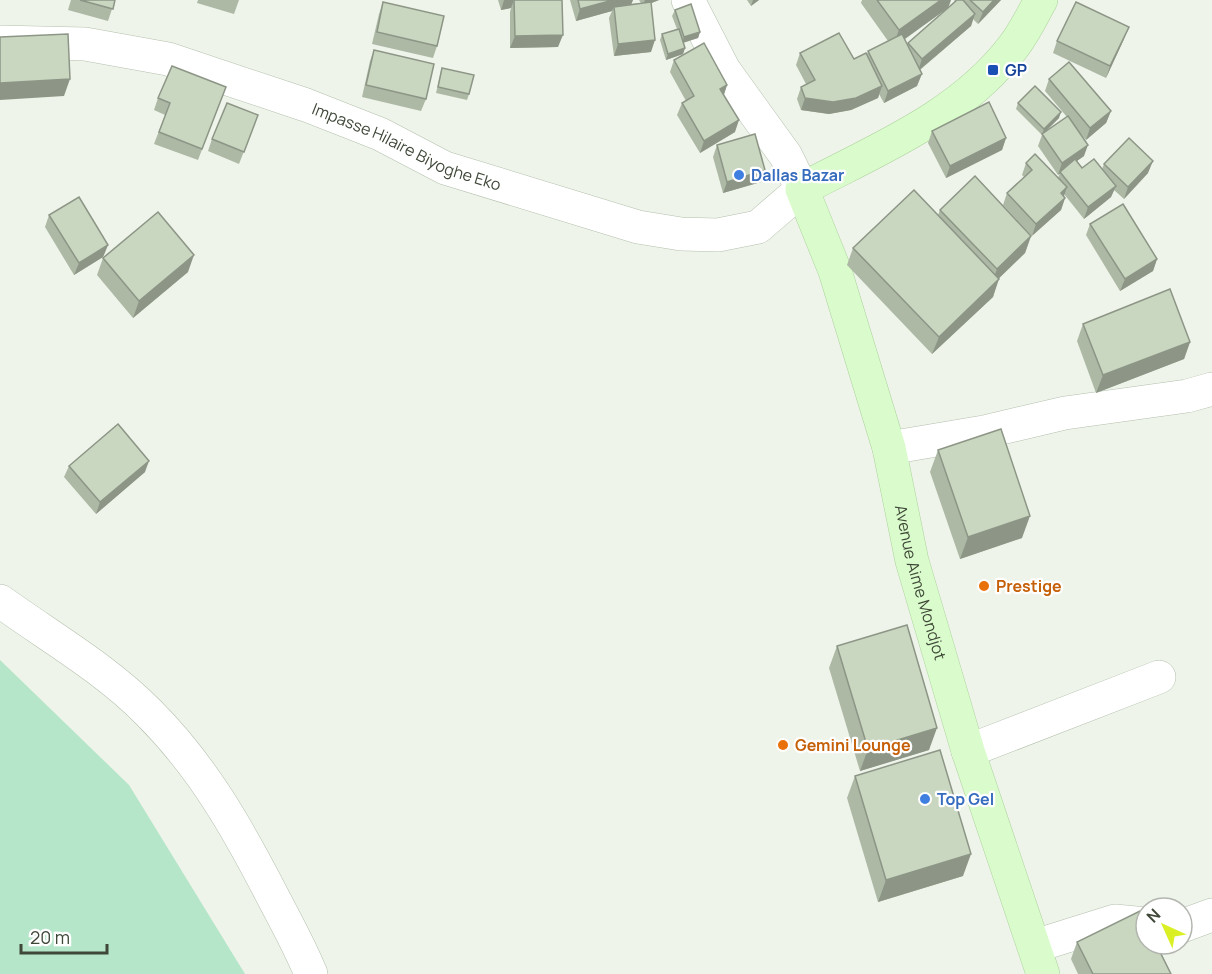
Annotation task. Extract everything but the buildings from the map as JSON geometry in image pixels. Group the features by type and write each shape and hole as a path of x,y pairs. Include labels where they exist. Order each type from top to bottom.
{"main road":[{"path":"802,189 915,130 965,94 993,70 1013,47 1041,0"},
{"name":"Avenue Aime Mondjot","path":"802,189 835,271 889,448 912,561 968,751 1039,960"}],"street":[{"path":"688,0 724,70 786,156 802,189"},
{"name":"Impasse Hilaire Biyoghe Eko","path":"0,42 85,44 168,59 306,105 380,134 445,168 638,227 681,234 718,235 758,227 802,189"},
{"path":"889,448 984,432 1065,413 1187,396 1212,389"},
{"path":"0,601 105,676 148,712 190,758 213,790 259,870 311,974"},
{"path":"968,751 1159,677"},
{"path":"1194,922 1212,915"},
{"path":"1039,960 1115,921 1134,923"}],"green space":[{"path":"0,660 129,785 245,974 0,974"}],"place":[{"name":"GP","path":"993,70"},
{"name":"Dallas Bazar","path":"739,175"},
{"name":"Prestige","path":"984,586"},
{"name":"Gemini Lounge","path":"783,745"},
{"name":"Top Gel","path":"925,799"}]}
